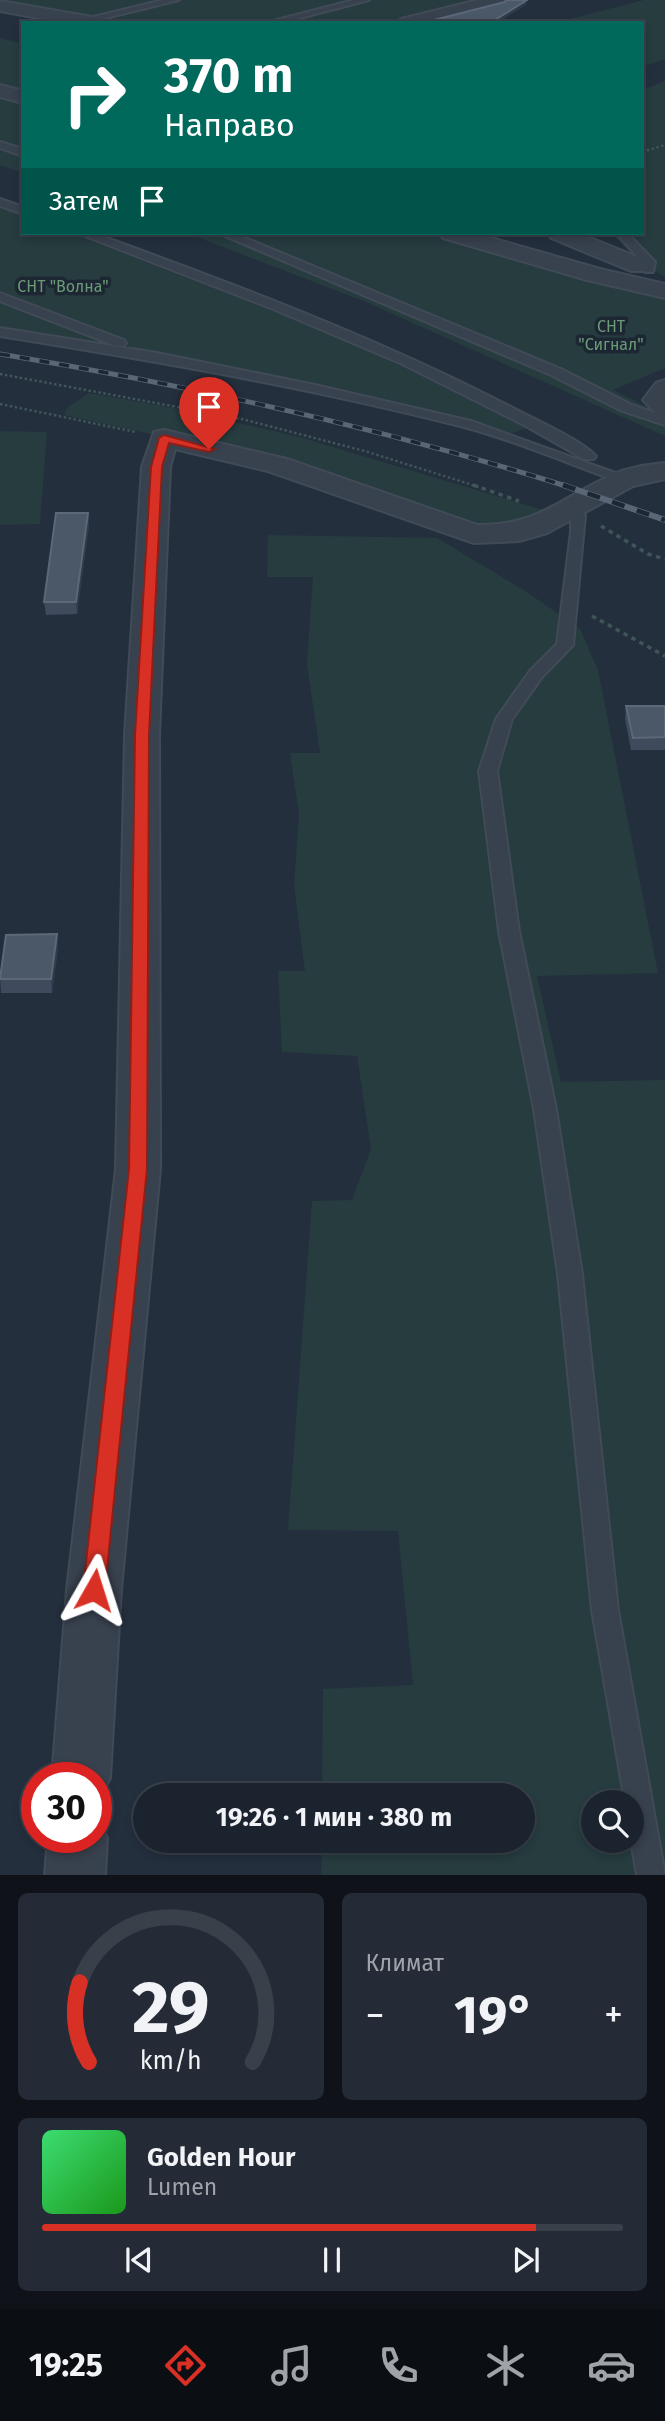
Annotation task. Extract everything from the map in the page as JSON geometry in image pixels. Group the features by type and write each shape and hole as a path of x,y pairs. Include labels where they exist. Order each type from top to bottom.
{"street":[{"path":"415,21 498,0"},
{"path":"0,6 86,21"},
{"path":"0,91 21,96"},
{"path":"458,235 595,275 665,291"},
{"path":"564,235 660,272"},
{"path":"665,388 656,400 665,408"},
{"path":"82,1762 94,1590 138,1169 142,735 160,453 277,465 474,534 495,536 544,526 575,513 625,480 665,471"},
{"path":"75,1875 76,1853"}],"lane":[{"path":"96,21 175,0"},
{"path":"276,21 365,0"},
{"path":"0,145 21,152"},
{"path":"0,202 21,210"},
{"path":"88,235 325,325 481,395 625,480"},
{"path":"229,235 556,372 625,407 665,421"},
{"path":"623,235 660,272"},
{"path":"0,297 157,357"},
{"path":"0,332 157,357 315,388 471,425 625,480"},
{"path":"575,513 565,645 536,674 504,719 488,771 509,930 545,1109 570,1274 605,1610 652,1875"}],"path":[{"path":"644,151 665,145"},
{"path":"0,374 139,398 275,426 454,478 535,506 575,513 610,530 648,554 665,559"},
{"path":"0,404 160,453"},
{"path":"568,604 665,656"}],"green space":[{"path":"0,0 485,0 402,21 115,21"},
{"path":"644,0 665,0 665,59 644,66 644,21 561,21"},
{"path":"0,38 21,43 21,172 0,165"},
{"path":"665,81 665,277 642,264 613,235 644,235 644,89"},
{"name":"СНТ \"Волна\"","path":"0,206 21,213 21,235 76,235 299,321 381,356 527,428 510,434 388,400 231,368 0,329"},
{"name":"СНТ \"Сигнал\"","path":"191,235 450,235 665,296 665,368 613,390 665,416 665,436 366,302"},
{"path":"89,393 163,406 296,436 550,512 502,529 471,524 210,447 64,415 67,408"},
{"path":"0,431 47,432 40,524 0,525"},
{"path":"268,535 437,538 527,592 580,629 598,670 658,973 537,976 561,1082 665,1080 665,1875 321,1875 322,1853 535,1853 535,1783 322,1783 323,1689 413,1685 398,1531 288,1530 312,1201 352,1200 371,1149 357,1056 282,1052 278,971 305,971 294,886 299,814 290,753 320,753 307,664 313,577 267,577"}],"building":[{"path":"527,0 493,21 430,21 505,2"},
{"path":"56,513 88,513 76,602 44,602"},
{"path":"626,706 665,706 665,737 633,738"},
{"path":"57,934 51,979 0,979 6,935"}],"railway":[{"path":"0,354 287,410 428,446 568,487"},
{"path":"563,485 568,487"},
{"path":"568,487 665,520"}],"route":[{"path":"94,1590 138,1169 142,735 156,467 164,438 209,449"}]}
